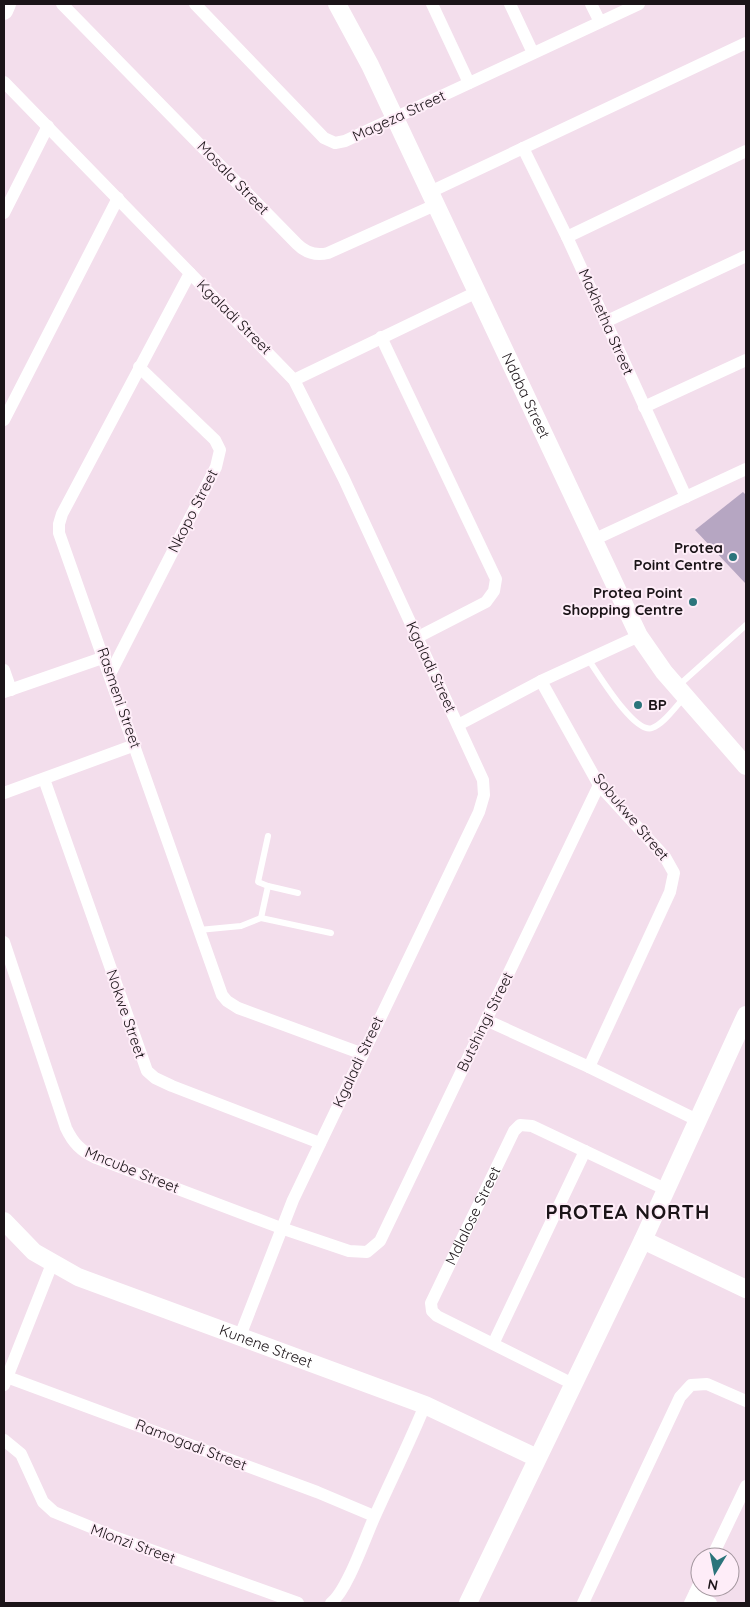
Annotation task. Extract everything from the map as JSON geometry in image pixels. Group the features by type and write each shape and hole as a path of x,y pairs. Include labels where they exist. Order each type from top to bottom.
{"street":[{"path":"4,11 7,4"},
{"name":"Mosala Street","path":"62,4 304,250 315,254 328,253 523,148 746,43"},
{"name":"Mageza Street","path":"195,4 329,141 346,141 639,4"},
{"name":"Ndaba Street","path":"337,4 350,25 433,198 639,636 681,692 746,766"},
{"path":"432,4 469,83"},
{"path":"510,4 533,53"},
{"path":"591,4 600,22"},
{"name":"Kgaladi Street","path":"4,82 294,380 418,637 483,780 484,795 479,812 281,1228 240,1336"},
{"path":"4,213 48,126"},
{"name":"Makhetha Street","path":"523,148 567,237 686,497"},
{"path":"567,237 746,151"},
{"path":"4,420 118,198"},
{"path":"605,322 746,256"},
{"name":"Rasmeni Street","path":"190,273 59,524 60,537 105,657 220,991 230,1004 363,1054"},
{"path":"294,380 477,292"},
{"path":"381,337 496,579 494,591 486,602 418,637"},
{"path":"644,407 746,360"},
{"name":"Nkopo Street","path":"110,674 216,467 220,454 215,440 140,368"},
{"path":"593,540 746,469"},
{"path":"458,724 588,658 639,636"},
{"path":"4,670 7,691 105,657"},
{"name":"Sobukwe Street","path":"541,681 599,785 669,862 674,878 670,892 589,1067"},
{"path":"4,794 135,746"},
{"name":"Nokwe Street","path":"44,779 147,1071 155,1078 172,1086 320,1143"},
{"name":"Butshingi Street","path":"364,1253 373,1249 380,1241 599,785"},
{"name":"Mncube Street","path":"4,942 64,1120 76,1146 96,1158 281,1228 349,1252 364,1253"},
{"path":"468,1603 643,1240 746,1015"},
{"path":"486,1020 698,1120"},
{"name":"Mdlalose Street","path":"573,1384 494,1342 437,1316 432,1311 432,1304 516,1128 523,1124 529,1125 665,1189"},
{"path":"494,1342 585,1151"},
{"name":"Kunene Street","path":"4,1221 26,1246 52,1264 78,1277 425,1405 537,1458"},
{"path":"643,1240 746,1289"},
{"path":"5,1381 52,1264"},
{"name":"Ramogadi Street","path":"5,1381 317,1492 374,1516"},
{"path":"583,1603 680,1397 686,1389 698,1383 707,1384 746,1401"},
{"path":"331,1603 340,1593 374,1516 404,1456 425,1405"},
{"name":"Mlonzi Street","path":"4,1440 21,1454 43,1502 54,1512 120,1539 298,1603"},
{"path":"717,1547 746,1486"}],"lane":[{"path":"588,658 616,700 638,724 644,728 652,728 659,724 681,692 746,625"},
{"path":"268,836 259,884 298,893"},
{"path":"261,918 268,886"},
{"path":"199,930 241,926 261,918 331,933"}],"building":[{"name":"Protea Point Centre","path":"743,492 746,495 746,584 695,530"}],"place":[{"name":"Protea Point Centre","path":"733,557"},
{"name":"Protea Point Shopping Centre","path":"693,602"},
{"name":"BP","path":"638,705"}],"district":[{"name":"PROTEA NORTH","path":"628,1212"}]}
